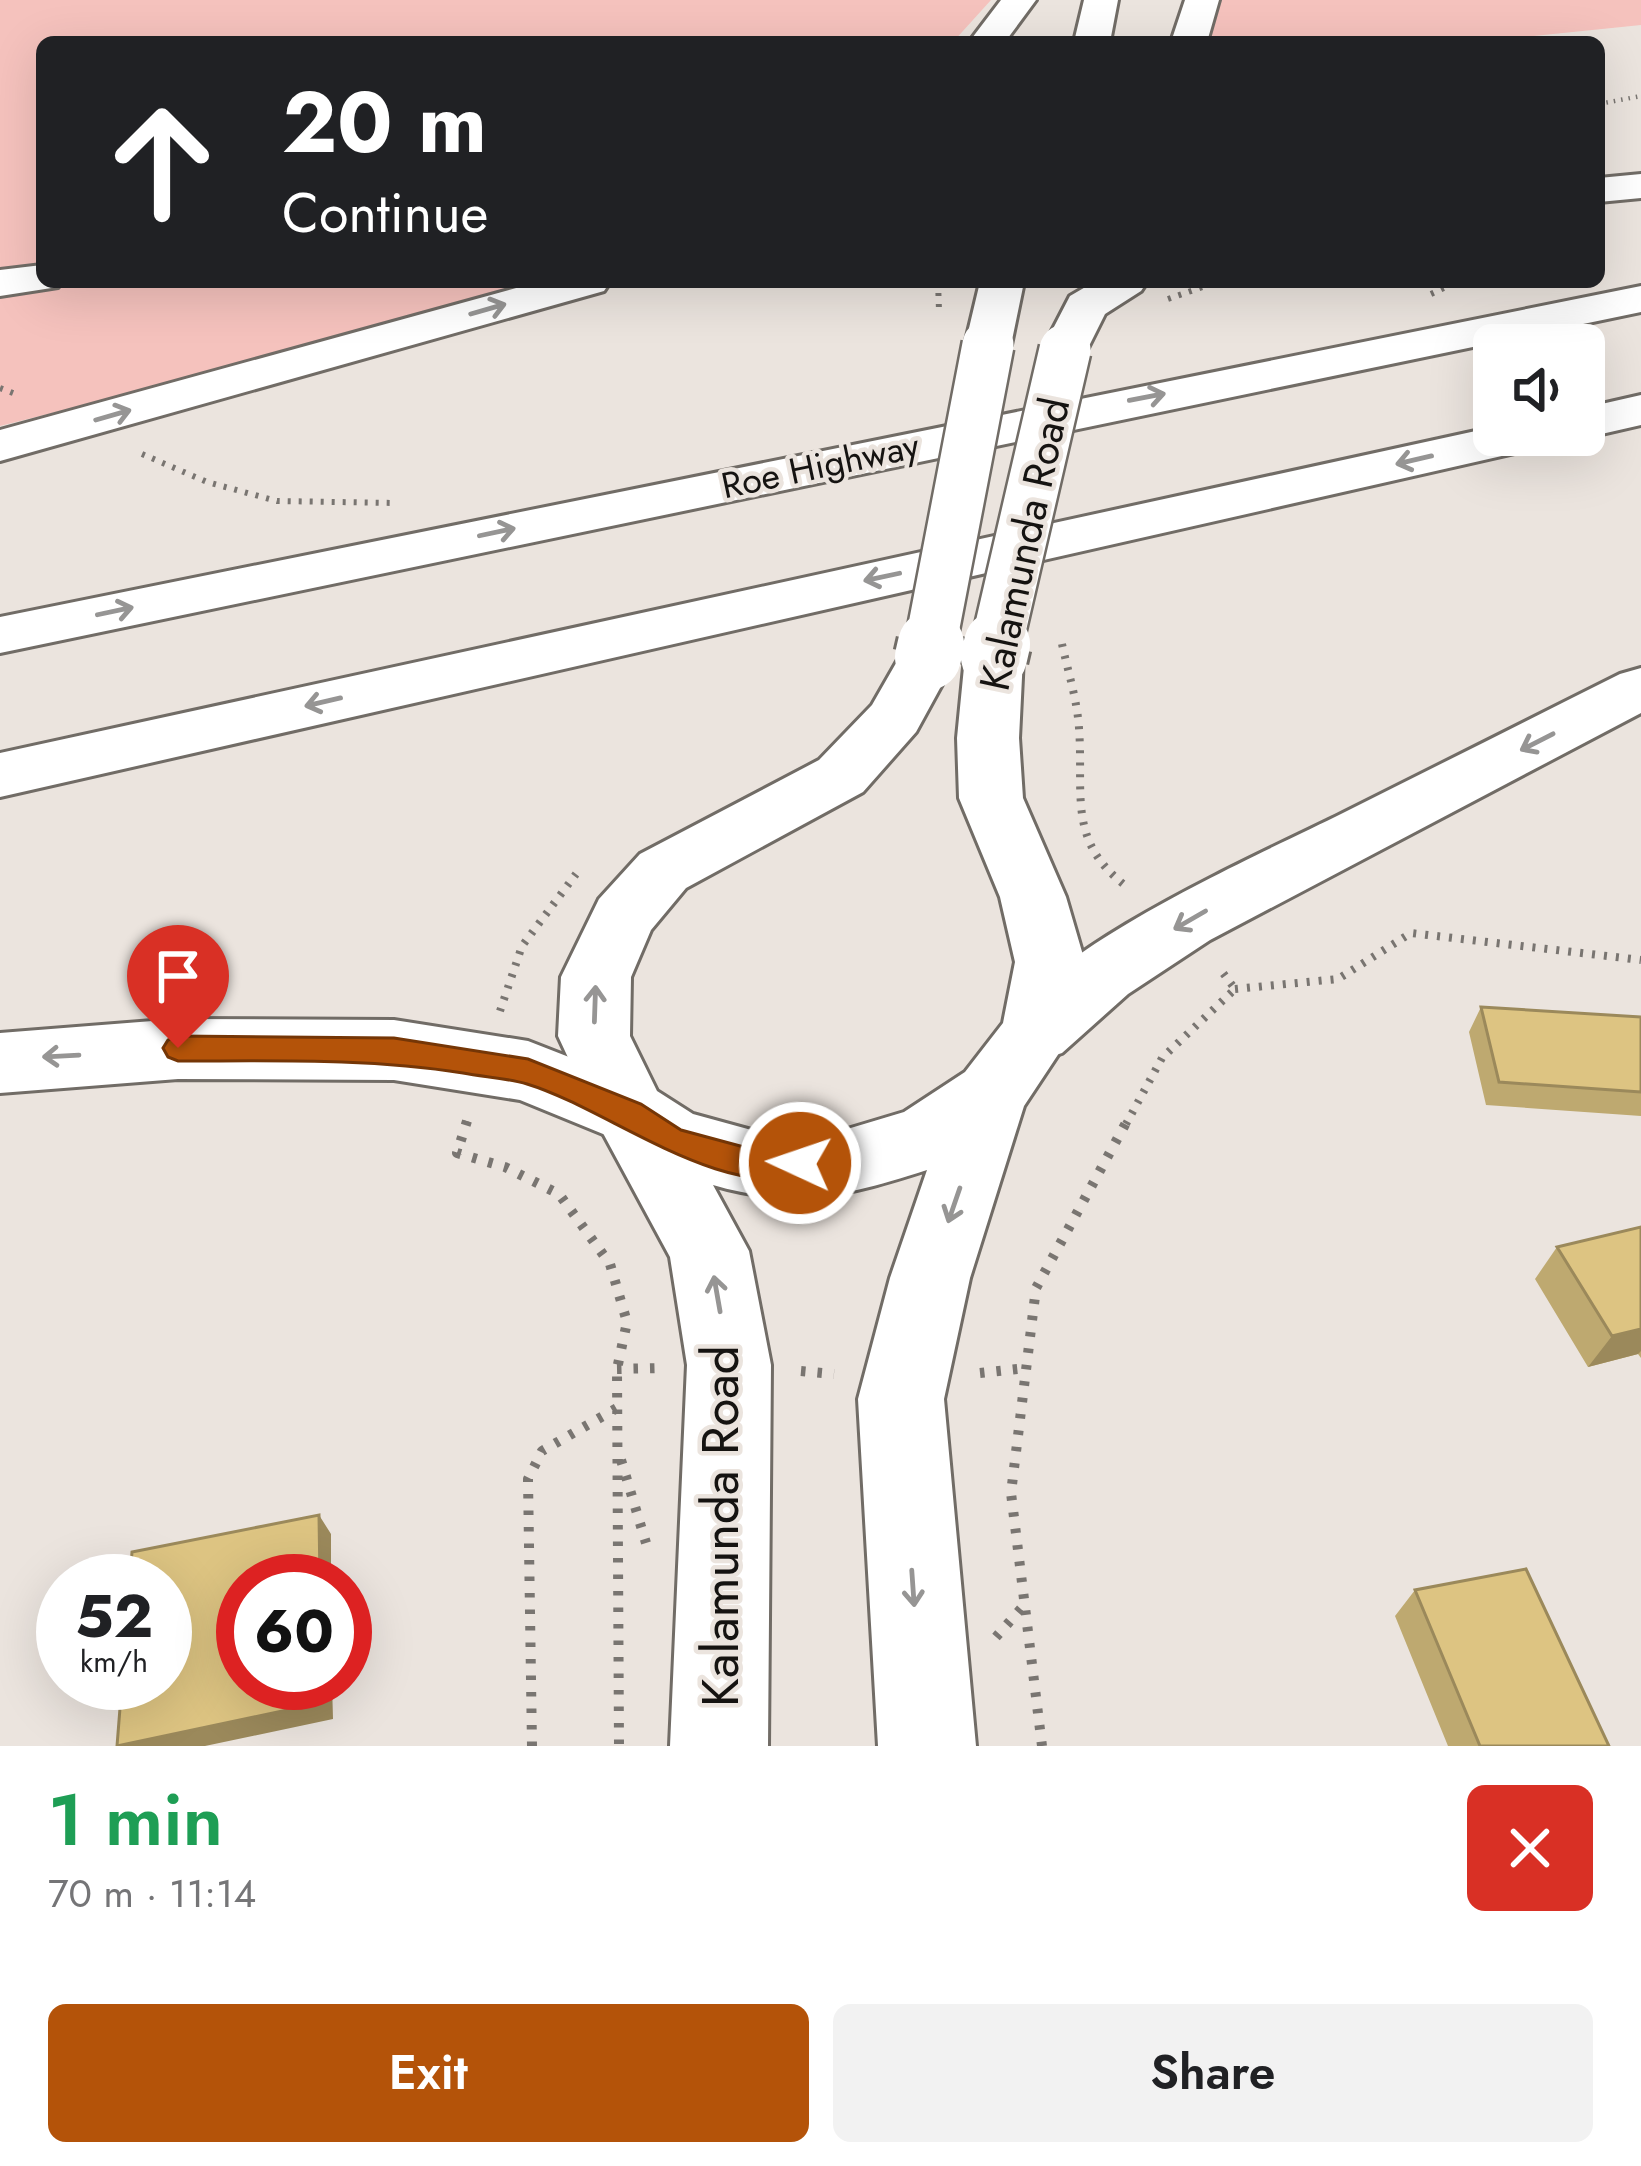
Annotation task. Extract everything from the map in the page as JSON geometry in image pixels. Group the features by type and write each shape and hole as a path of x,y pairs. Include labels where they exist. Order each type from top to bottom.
{"main road":[{"path":"992,36 1019,0"},
{"path":"1094,36 1101,0"},
{"path":"1191,36 1202,0"},
{"path":"1605,189 1641,186"},
{"path":"0,284 36,279"},
{"path":"0,446 566,288"},
{"name":"Kalamunda Road","path":"719,1746 729,1365 709,1251 630,1113 594,1036 596,976 623,917 663,871 841,776 895,718 928,657 1001,288"},
{"name":"Kalamunda Road","path":"927,1746 901,1399 930,1278 1050,962 1033,897 992,798 988,738 994,657 1065,350 1086,306 1114,288"},
{"name":"Roe Highway","path":"0,635 1641,299"},
{"path":"1605,418 1641,410"},
{"path":"0,775 1473,447"},
{"path":"0,1063 178,1048 394,1050 528,1071 630,1113 672,1141 755,1164 844,1162 926,1138 1014,1063 1102,975 1186,922 1641,688"}],"path":[{"path":"1605,103 1641,96"},
{"path":"1061,643 1078,725 1078,824 1094,857 1120,884 1186,922 1235,989"},
{"path":"1042,1746 1040,1697 1011,1492 1036,1288 1162,1058 1235,989 1338,979 1412,933 1484,949 1555,950 1641,960"},
{"path":"617,1369 729,1365 906,1380 1026,1368"},
{"path":"532,1746 528,1479 542,1451 617,1408"}],"shaded area":[{"path":"0,0 991,0 958,36 36,36 36,288 552,288 0,426"},
{"path":"1219,0 1641,0 1641,25 1534,36 1207,36"}],"building":[{"path":"1481,1007 1641,1017 1641,1092 1499,1082"},
{"path":"1641,1227 1641,1329 1612,1336 1557,1247"},
{"path":"319,1515 320,1554 216,1554 216,1710 287,1710 117,1746 120,1710 192,1710 192,1554 132,1552"},
{"path":"1526,1569 1609,1746 1480,1746 1415,1590"}],"route":[{"path":"178,1048 394,1050 528,1071 630,1113 672,1141 755,1164 800,1163"}]}
